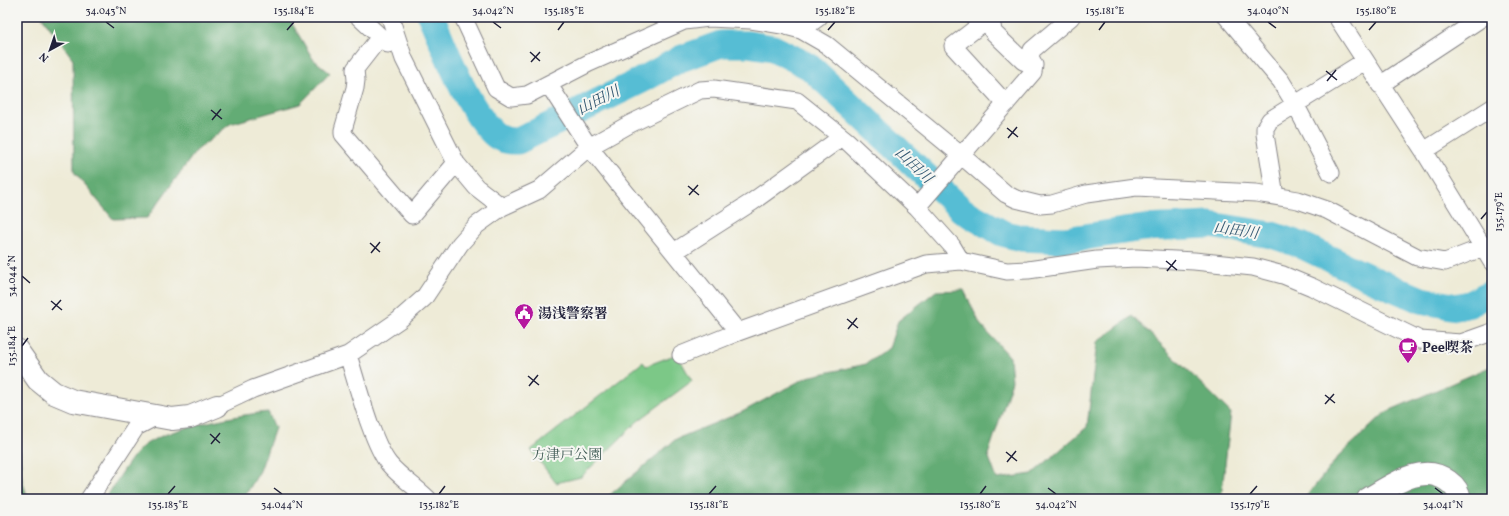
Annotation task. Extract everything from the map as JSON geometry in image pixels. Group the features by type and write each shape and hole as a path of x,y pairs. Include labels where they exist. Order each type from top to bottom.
{"street":[{"path":"359,17 404,59"},
{"path":"390,17 404,59 456,163 476,187 502,207"},
{"path":"463,17 496,88 511,97 520,97 552,91 589,63 684,22 708,17 751,20 801,30 827,45 960,159 1006,194 1016,199 1040,205 1052,204 1086,194 1136,186 1256,193 1298,200 1327,210 1417,257 1445,262 1489,253 1337,17"},
{"path":"801,30 819,17"},
{"path":"992,17 993,32 1023,61 1034,65"},
{"path":"992,17 953,46 1006,104"},
{"path":"920,204 1033,72 1034,65 1030,57 1032,50 1071,17"},
{"path":"1227,17 1281,81 1295,104 1331,173"},
{"path":"1380,85 1483,17"},
{"path":"1487,17 1492,24"},
{"path":"380,36 355,69 356,80 343,134 412,215 456,163"},
{"path":"1275,196 1265,128 1270,120 1365,62"},
{"path":"17,350 38,380 54,393 72,401 172,420 190,417 253,389 348,355 399,320 424,298 469,233 477,225 502,207 538,190 586,142 688,95 700,90 714,88 797,101 842,137 920,204 952,246 961,261"},
{"path":"552,91 586,142 738,332"},
{"path":"1424,151 1492,108"},
{"path":"674,252 752,202 842,137"},
{"path":"681,355 738,332 926,264 961,261 1006,271 1028,270 1089,261 1136,258 1194,261 1253,267 1283,275 1312,287 1420,340 1461,343 1492,332"},
{"path":"348,355 372,430 384,455 390,464 428,499"},
{"path":"89,499 136,427 155,417"},
{"path":"1368,499 1400,481 1418,474 1430,473 1439,475 1454,486 1460,499"}],"green space":[{"path":"42,17 288,17 313,59 330,73 300,104 230,124 196,151 147,218 113,219 74,172 73,59"},
{"path":"964,290 980,324 1010,357 1012,381 988,455 997,479 1032,474 1087,427 1097,342 1132,316 1231,413 1221,499 605,499 676,439 742,412 807,377 866,364 889,348 898,321 936,291"},
{"name":"方津戸公園","path":"677,354 692,381 638,421 581,477 556,483 531,450 643,362 646,366"},
{"path":"1492,366 1492,499 1304,499 1339,456 1386,412"},
{"path":"268,412 275,428 260,471 243,499 105,499 133,457 142,447 153,440 184,428 221,419"},
{"path":"17,451 20,452 22,480 28,499 17,499"}],"waterway":[{"name":"山田川","path":"431,17 458,78 474,109 493,133 504,140 518,141 640,81 680,59 721,44 748,44 773,48 810,67 963,211 1002,233 1021,238 1065,240 1143,228 1210,225 1272,235 1301,245 1372,279 1421,300 1456,307 1470,304 1492,292"}],"place":[{"name":"湯浅警察署","path":"524,330"},
{"name":"Pee喫茶","path":"1408,364"}]}
